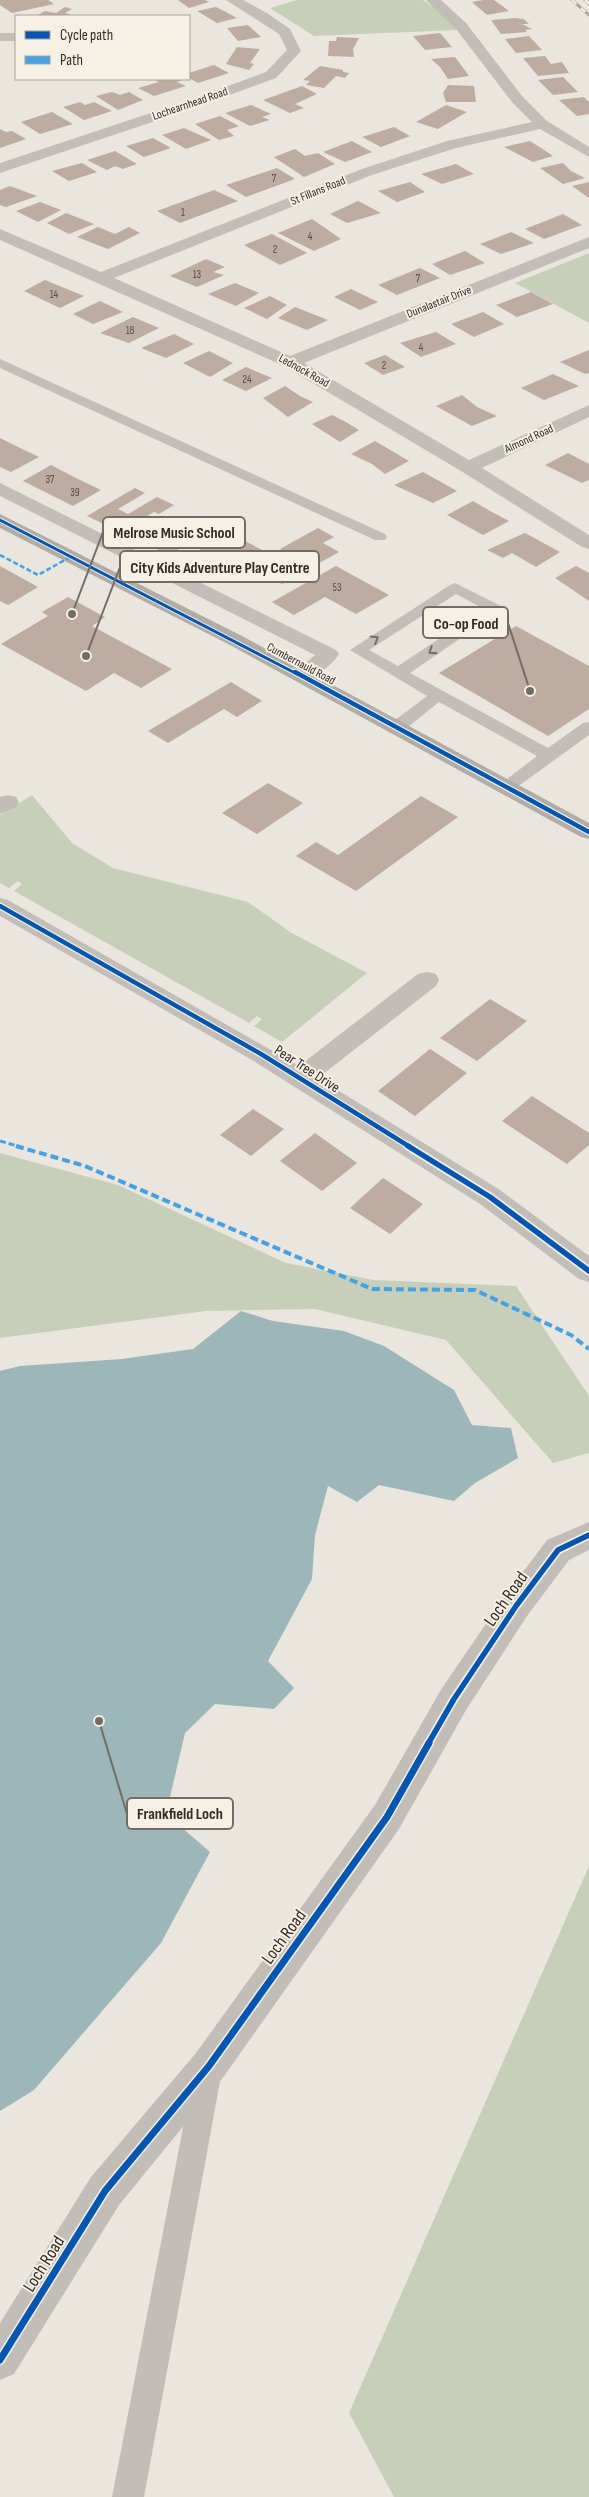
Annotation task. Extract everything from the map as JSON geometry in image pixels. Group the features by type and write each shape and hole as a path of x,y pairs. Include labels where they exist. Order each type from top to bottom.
{"main road":[{"name":"Cumbernauld Road","path":"0,520 301,675 589,832"}],"street":[{"name":"Lochearnhead Road","path":"0,168 195,103 271,75 294,51 285,32 262,16 233,0"},
{"path":"433,0 461,26 517,98 542,124 589,153"},
{"path":"0,37 15,37"},
{"name":"St Fillans Road","path":"101,278 367,172 452,144 542,124"},
{"name":"Lednock Road","path":"0,234 290,362 468,467 589,543"},
{"name":"Dunalastair Drive","path":"290,362 589,242"},
{"name":"Almond Road","path":"468,467 589,410"},
{"name":"Cumbernauld Road","path":"0,489 329,654 301,675"},
{"name":"Pear Tree Drive","path":"0,906 261,1054 299,1080 490,1196 589,1271"},
{"name":"Pear Tree Drive","path":"299,1080 427,980"},
{"name":"Loch Road","path":"0,2360 105,2191 209,2066 387,1817 454,1699 516,1606 558,1550 589,1535"}],"lane":[{"path":"0,363 380,537"},
{"path":"398,673 495,610 455,588 358,650 398,673 548,755"},
{"path":"397,726 438,695"},
{"path":"507,786 589,727"},
{"path":"128,2497 209,2066"}],"green space":[{"path":"297,0 423,0 456,21 457,30 314,36 270,8"},
{"path":"589,253 589,323 515,283"},
{"path":"32,795 72,843 113,868 248,902 290,932 367,973 282,1042 254,1026 262,1019 257,1016 249,1023 14,891 22,884 18,881 9,888 0,883 0,815"},
{"path":"0,1153 118,1185 286,1263 374,1280 516,1286 589,1396 589,1453 553,1463 446,1340 315,1309 206,1311 0,1338"},
{"path":"589,1866 589,2497 394,2497 349,2413"}],"water":[{"path":"241,1311 273,1321 344,1331 384,1346 454,1390 472,1425 511,1428 518,1458 475,1483 454,1501 379,1485 357,1502 328,1486 315,1535 312,1579 268,1661 294,1688 274,1709 215,1704 185,1733 166,1814 210,1852 161,1943 34,2090 0,2111 0,1371 20,1366 122,1359 193,1349"}],"building":[{"path":"0,0 48,0 54,4 12,13 0,5"},
{"path":"178,0 205,0 209,2 189,8"},
{"path":"494,0 509,11 487,15 472,2"},
{"path":"65,7 72,9 65,13 72,15 38,15 45,11 56,13"},
{"path":"216,7 237,18 217,23 197,11"},
{"path":"524,19 529,24 522,24 532,29 525,30 527,32 501,34 491,20"},
{"path":"248,25 261,37 238,41 227,28"},
{"path":"440,33 452,47 425,50 413,36"},
{"path":"529,36 542,50 516,53 505,39"},
{"path":"337,37 359,38 353,49 354,57 328,56 329,41 336,41"},
{"path":"237,47 260,49 250,63 254,64 249,70 226,64"},
{"path":"545,56 551,64 562,62 569,73 538,76 523,58"},
{"path":"455,57 469,76 448,79 440,67 431,59"},
{"path":"214,65 229,73 198,83 190,79 190,73"},
{"path":"320,66 343,70 343,72 349,73 345,78 336,76 324,88 306,85 310,81 303,80"},
{"path":"563,77 578,92 553,95 538,80"},
{"path":"155,80 182,80 177,82 186,86 154,96 138,88 159,82"},
{"path":"448,85 474,86 476,102 446,102 443,93"},
{"path":"302,86 317,94 295,104 304,108 290,113 263,100"},
{"path":"112,92 120,95 129,92 143,100 118,110 96,96"},
{"path":"584,97 589,102 589,114 577,116 559,100"},
{"path":"80,102 85,105 94,102 112,111 84,120 63,107"},
{"path":"251,105 271,114 262,117 270,120 250,126 225,113"},
{"path":"446,105 467,112 438,129 416,122"},
{"path":"52,112 73,124 40,134 21,122"},
{"path":"220,116 239,126 227,130 234,136 219,140 195,124"},
{"path":"394,127 410,136 381,147 362,137"},
{"path":"184,128 211,140 186,149 162,135"},
{"path":"0,129 6,132 12,131 26,139 0,148"},
{"path":"153,138 171,148 144,157 126,146"},
{"path":"352,141 372,152 345,162 323,152"},
{"path":"530,141 553,156 533,162 504,147"},
{"path":"295,149 305,156 318,153 335,164 304,177 274,157"},
{"path":"115,151 137,164 123,169 115,166 107,170 87,160"},
{"path":"82,163 97,172 69,181 52,171"},
{"path":"563,163 571,171 585,178 563,184 540,168"},
{"path":"456,164 474,174 442,184 421,174"},
{"path":"277,168 295,179 246,197 226,185"},
{"path":"410,182 425,192 397,202 378,191"},
{"path":"589,182 589,198 572,186"},
{"path":"10,186 37,196 6,207 0,205 0,190"},
{"path":"214,190 238,201 180,223 157,211"},
{"path":"358,201 381,213 347,223 330,214"},
{"path":"40,202 61,210 38,222 16,211"},
{"path":"66,213 94,224 69,234 47,223"},
{"path":"563,214 582,225 544,239 525,229"},
{"path":"312,219 341,239 314,251 278,233"},
{"path":"98,227 115,234 129,227 140,233 108,249 77,237"},
{"path":"511,232 534,243 501,254 480,244"},
{"path":"272,234 307,253 280,265 244,245"},
{"path":"465,251 485,263 450,275 432,264"},
{"path":"206,259 225,267 213,272 224,275 197,287 170,276"},
{"path":"420,268 440,278 397,295 378,285"},
{"path":"45,280 84,296 60,308 24,291"},
{"path":"235,283 259,293 236,306 208,294"},
{"path":"351,289 378,302 360,310 334,297"},
{"path":"531,292 553,304 517,317 496,305"},
{"path":"270,296 287,305 267,319 244,308"},
{"path":"100,301 123,312 93,324 73,314"},
{"path":"295,307 328,320 307,330 278,318"},
{"path":"483,312 504,324 474,337 451,324"},
{"path":"133,317 159,328 129,343 100,333"},
{"path":"436,332 456,344 421,357 400,343"},
{"path":"174,334 194,344 166,358 141,348"},
{"path":"589,350 589,373 585,374 560,362"},
{"path":"209,351 233,363 210,377 183,363"},
{"path":"385,355 405,367 383,375 364,363"},
{"path":"246,367 272,378 246,391 222,380"},
{"path":"553,374 579,386 544,400 521,388"},
{"path":"285,386 313,402 288,417 263,398"},
{"path":"462,395 477,407 497,416 472,426 436,406"},
{"path":"332,415 359,430 340,442 312,424"},
{"path":"0,438 39,457 11,472 0,467"},
{"path":"375,441 409,461 385,474 372,464 351,454"},
{"path":"568,453 589,464 589,480 582,483 545,465"},
{"path":"51,465 101,490 73,506 23,481"},
{"path":"423,472 457,491 433,503 394,485"},
{"path":"135,488 145,493 118,509 128,514 157,497 174,505 159,514 154,512 120,532 87,516"},
{"path":"473,501 509,521 483,535 447,515"},
{"path":"173,516 184,521 167,532 177,537 204,521 216,526 169,555 135,538"},
{"path":"318,528 334,537 323,543 339,552 282,584 257,570 287,553 280,549"},
{"path":"230,533 262,550 229,569 197,551"},
{"path":"525,533 560,552 536,567 512,553 503,558 487,550"},
{"path":"0,566 38,587 8,605 0,601"},
{"path":"336,566 389,595 356,614 325,597 294,615 272,602"},
{"path":"576,566 589,573 589,601 555,578"},
{"path":"68,597 105,617 92,626 172,669 141,688 114,673 86,691 1,644 48,616 42,612"},
{"path":"516,626 589,666 589,709 548,736 439,673"},
{"path":"231,682 262,701 237,717 224,709 168,743 148,731"},
{"path":"268,783 303,803 257,834 222,813"},
{"path":"421,796 458,817 356,891 296,856 316,842 338,855"},
{"path":"490,999 527,1021 477,1061 440,1038"},
{"path":"430,1049 467,1073 415,1116 378,1091"},
{"path":"532,1096 589,1133 589,1145 567,1164 502,1121"},
{"path":"253,1109 284,1129 251,1156 220,1135"},
{"path":"315,1133 357,1163 322,1191 280,1161"},
{"path":"383,1178 423,1204 390,1234 350,1208"}],"railway":[{"path":"572,0 589,15"},
{"path":"585,0 589,4"}],"marked path":[{"path":"0,555 38,575 72,556"},
{"path":"0,1141 85,1166 372,1289 475,1290 571,1335 589,1349"}],"cycle path":[{"path":"0,520 235,640 589,832"},
{"path":"0,906 261,1054 490,1197 589,1271"},
{"path":"0,2360 105,2191 209,2066 387,1817 454,1699 516,1606 558,1550 589,1535"}],"place":[{"name":"Melrose Music School","path":"72,614"},
{"name":"City Kids Adventure Play Centre","path":"86,656"},
{"name":"Co-op Food","path":"530,691"},
{"name":"Frankfield Loch","path":"99,1721"}]}
